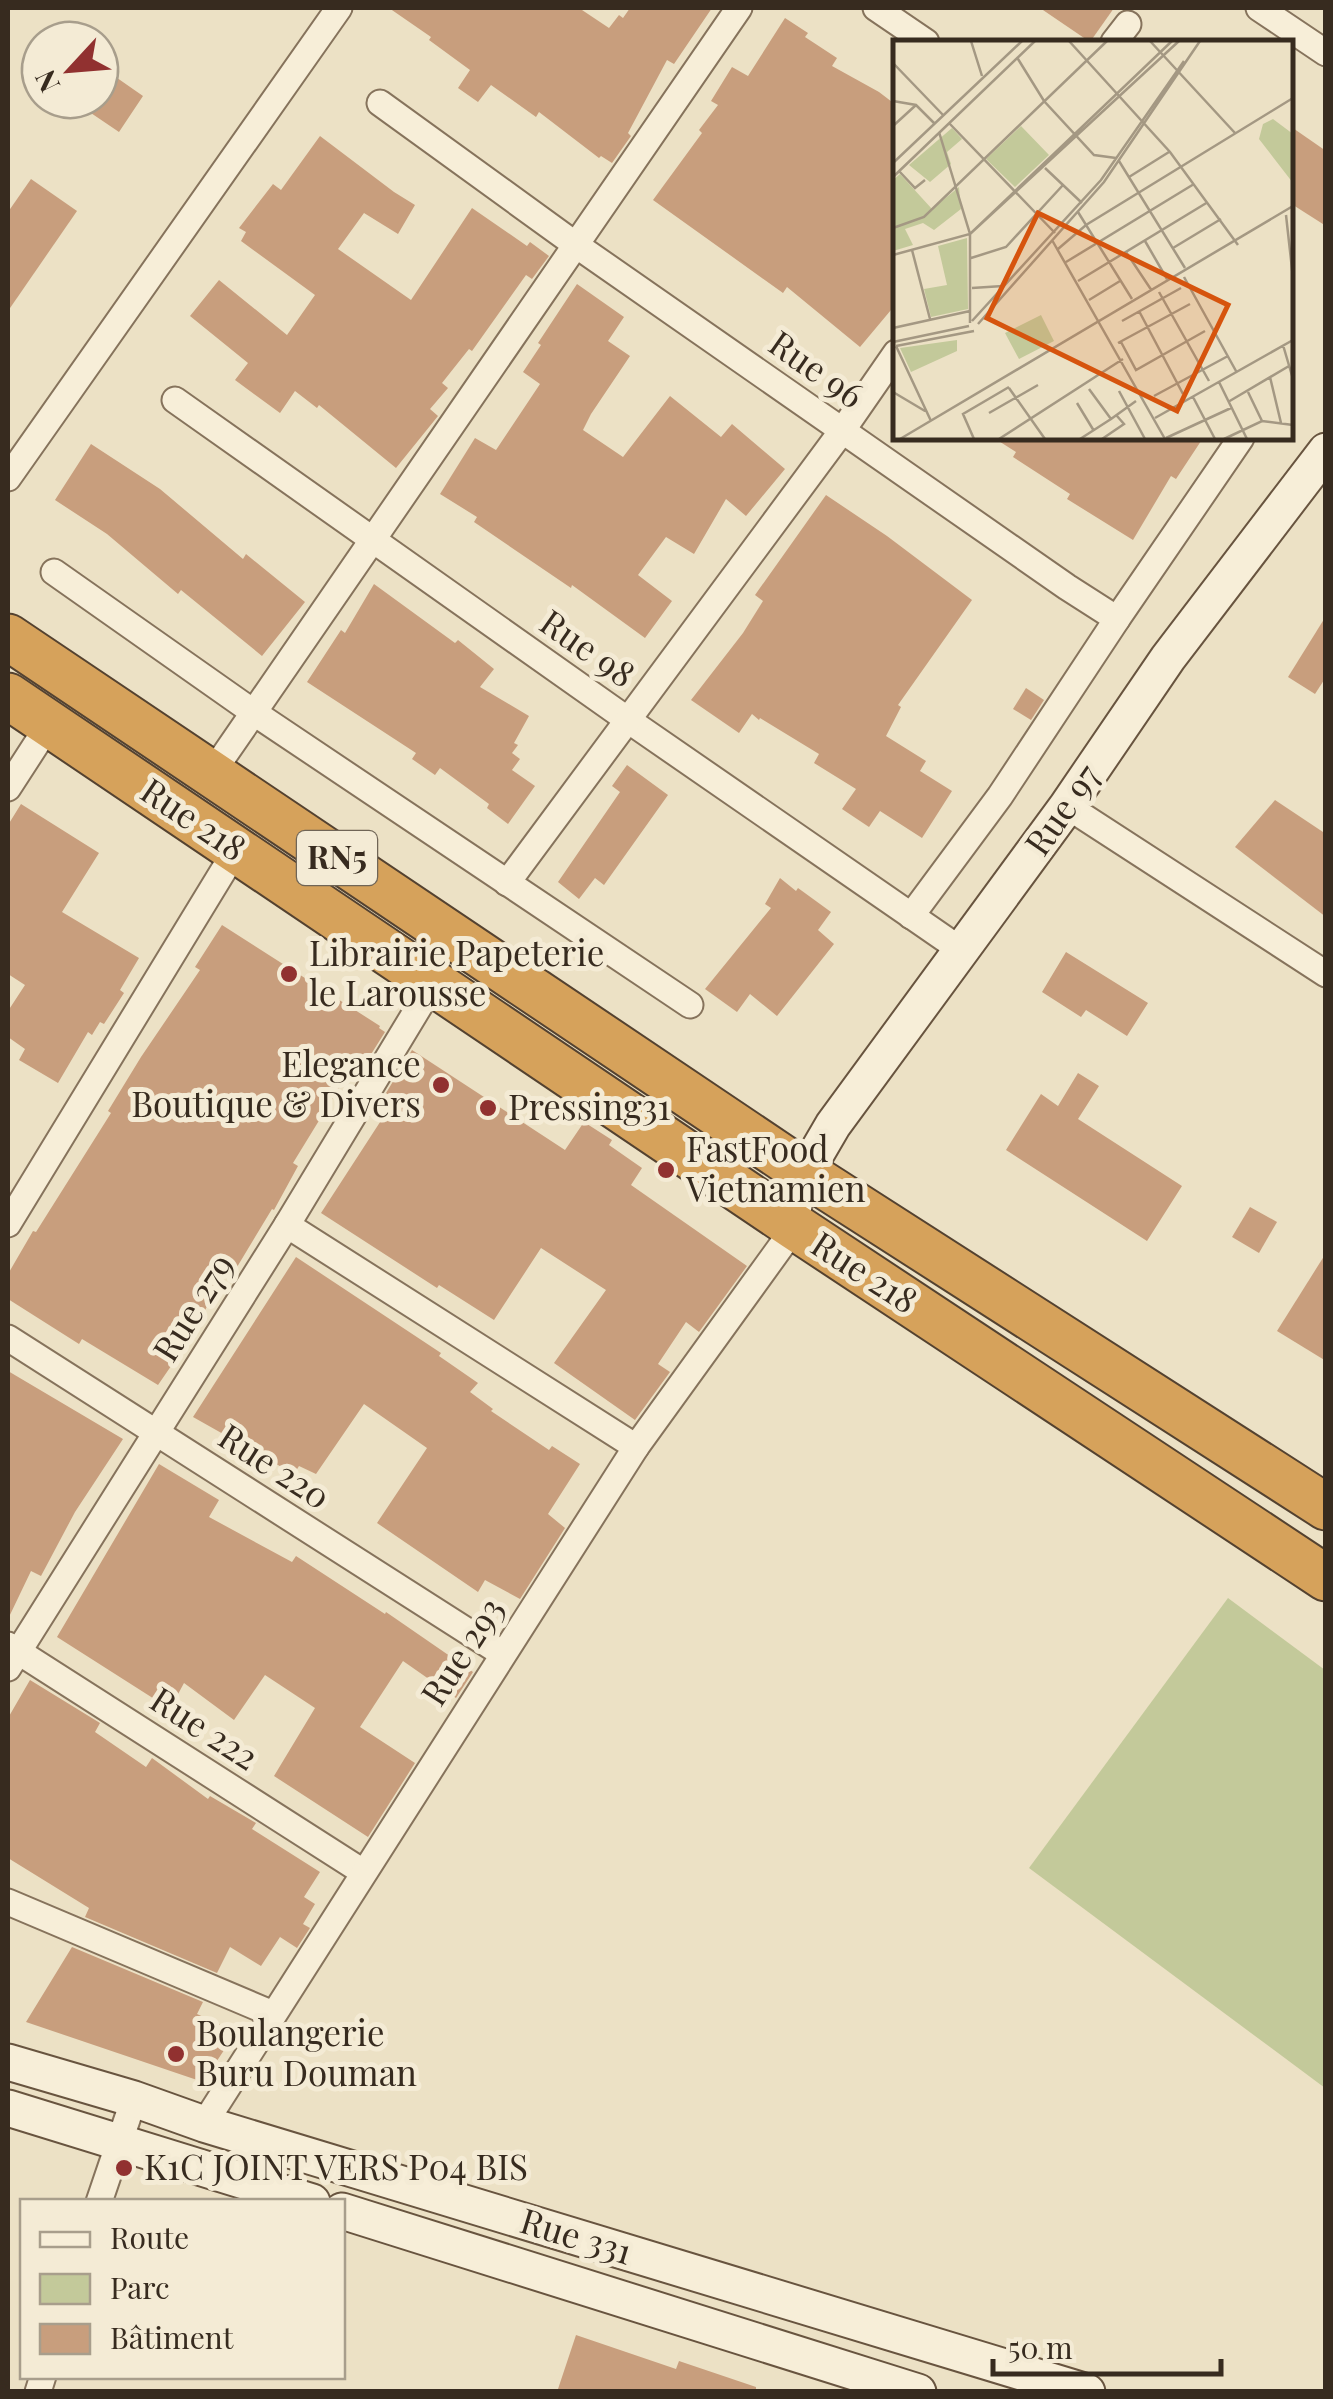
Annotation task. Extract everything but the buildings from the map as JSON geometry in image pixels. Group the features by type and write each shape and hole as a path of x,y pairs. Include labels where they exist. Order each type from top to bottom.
{"highway":[{"name":"Rue 218","path":"8,637 806,1174 1326,1507"},
{"name":"Rue 218","path":"8,696 795,1227 1326,1578"}],"street":[{"path":"8,478 339,8"},
{"path":"212,772 739,8"},
{"path":"876,8 923,40"},
{"path":"1258,8 1326,53"},
{"name":"Rue 96","path":"380,103 576,245 1117,619"},
{"path":"507,882 893,357"},
{"name":"Rue 98","path":"174,400 962,950"},
{"path":"911,916 1000,796 1240,440"},
{"name":"Rue 97","path":"806,1174 833,1125 1067,806 1168,658 1326,451"},
{"path":"54,572 253,712 690,1005"},
{"path":"8,788 50,723"},
{"path":"1067,806 1326,974"},
{"path":"8,1224 236,850"},
{"name":"Rue 279","path":"11,1655 287,1225 434,982"},
{"path":"795,1227 806,1174"},
{"path":"287,1225 636,1447"},
{"name":"Rue 293","path":"204,2124 636,1447 795,1227"},
{"name":"Rue 220","path":"8,1338 503,1654"},
{"name":"Rue 222","path":"11,1655 363,1872"},
{"path":"8,1902 274,2014"},
{"name":"Rue 331","path":"8,2062 1087,2392"},
{"path":"100,2199 134,2099"},
{"path":"8,2108 303,2199"},
{"name":"Rue 331","path":"345,2212 918,2392"}],"green space":[{"path":"1228,1598 1325,1670 1325,2088 1029,1868"}],"place":[{"name":"Librairie Papeterie le Larousse","path":"289,974"},
{"name":"Elegance Boutique & Divers","path":"441,1085"},
{"name":"Pressing31","path":"488,1108"},
{"name":"FastFood Vietnamien","path":"666,1170"},
{"name":"Boulangerie Buru Douman","path":"176,2054"},
{"name":"K1C JOINT VERS P04 BIS","path":"124,2168"}]}
